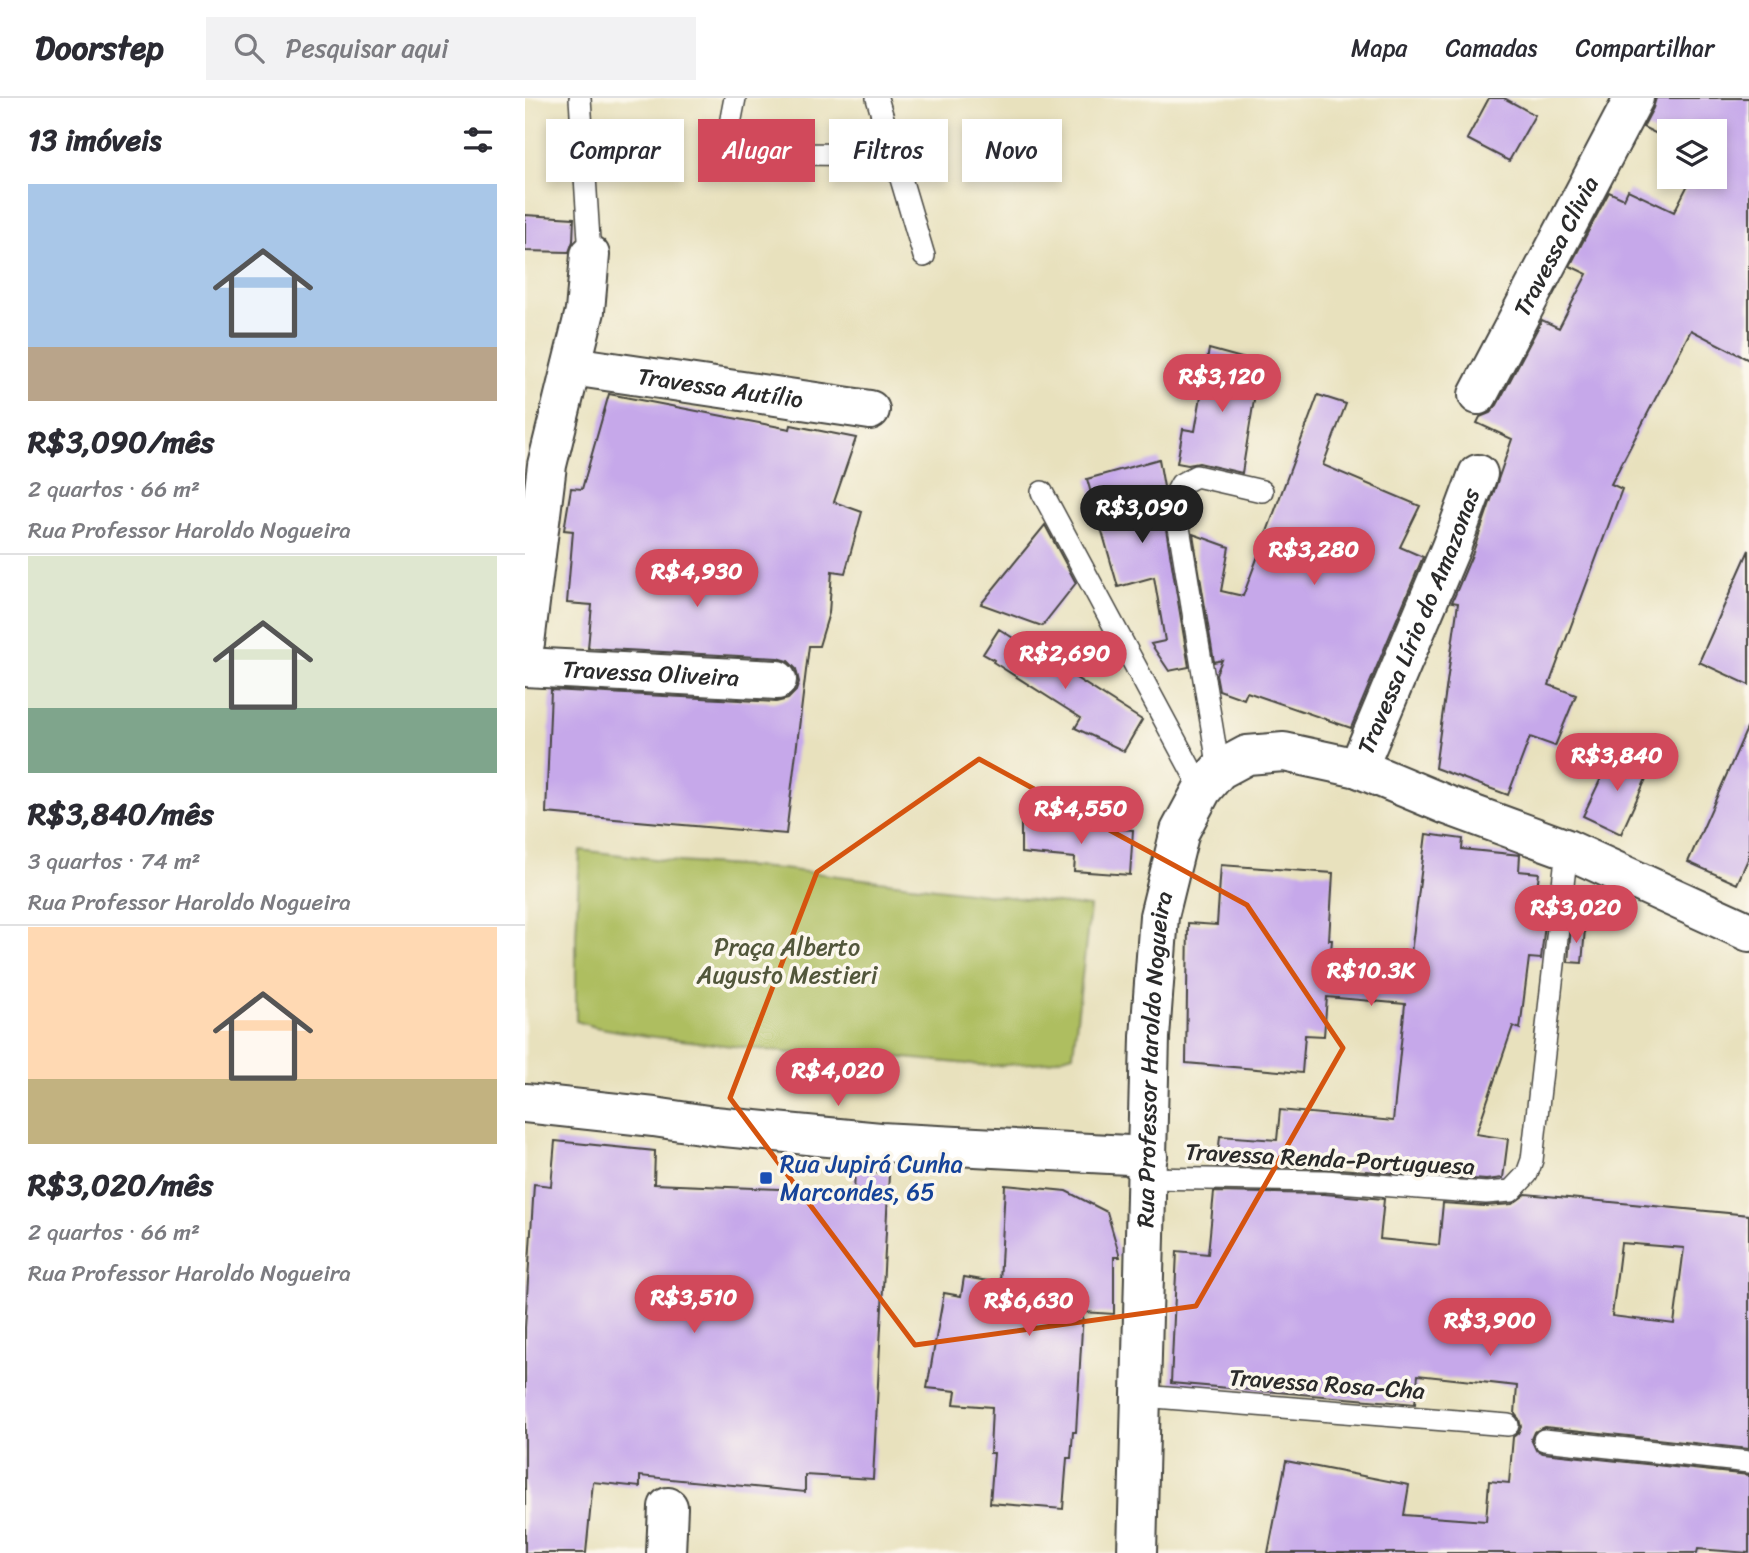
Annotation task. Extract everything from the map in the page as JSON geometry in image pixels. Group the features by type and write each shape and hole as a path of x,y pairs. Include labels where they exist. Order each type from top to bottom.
{"street":[{"name":"Travessa Clivia","path":"1478,396 1634,98"},
{"path":"525,643 547,465 585,311 590,255"},
{"name":"Travessa Autílio","path":"572,366 870,411"},
{"name":"Travessa Lírio do Amazonas","path":"1359,768 1451,547 1478,474"},
{"name":"Travessa Oliveira","path":"525,667 776,680"},
{"path":"1211,780 1247,755 1284,752 1359,768 1447,806 1567,849 1749,932"},
{"name":"Rua Professor Haroldo Nogueira","path":"1137,1553 1150,1037 1159,916 1180,831 1211,780"},
{"path":"525,1103 713,1126 1147,1167"},
{"path":"666,1553 668,1507"}],"lane":[{"path":"580,98 590,255"},
{"path":"735,98 731,134 742,145 798,154 829,154"},
{"path":"877,98 883,119"},
{"path":"901,182 923,256"},
{"path":"1211,780 1174,497 1181,484 1196,476 1262,491"},
{"path":"1042,492 1211,780"},
{"name":"Travessa Renda-Portuguesa","path":"1147,1167 1486,1193 1511,1191 1527,1174 1532,1160 1567,849"},
{"name":"Travessa Rosa-Cha","path":"1142,1396 1509,1425"},
{"path":"1544,1440 1749,1462"}],"highlighted area":[{"path":"979,759 1247,905 1343,1048 1196,1306 915,1345 730,1098 817,872"}],"green space":[{"name":"Praça Alberto Augusto Mestieri","path":"580,850 679,862 782,869 1090,907 1073,1054 1047,1062 991,1066 860,1054 791,1053 647,1036 576,1021"}],"building":[{"path":"1489,98 1504,98 1535,115 1509,161 1467,139"},
{"path":"1656,98 1749,98 1749,360 1691,330 1611,484 1622,489 1549,685 1576,695 1555,746 1530,737 1508,795 1435,768 1458,603 1452,602 1472,555 1512,439 1477,423 1480,417 1490,413 1497,405 1542,320 1559,328 1587,274 1570,266 1609,192 1624,199 1628,190 1674,212 1686,189 1727,189 1727,119 1657,119 1657,134 1643,127"},
{"path":"525,215 574,218 573,241 569,252 525,251"},
{"path":"1209,349 1260,363 1242,473 1199,463 1177,463 1183,429 1195,431"},
{"path":"609,394 790,429 791,425 856,438 834,502 862,512 845,573 832,571 829,613 819,646 809,646 786,834 546,813 551,690 776,702 788,699 796,691 799,682 796,669 788,661 778,658 588,648 592,605 567,603 573,531 564,530 571,488 582,489"},
{"path":"1318,395 1346,404 1323,465 1420,506 1400,547 1423,557 1351,728 1247,692 1244,699 1219,690 1216,674 1222,660 1214,662 1193,534 1229,547 1221,591 1243,596"},
{"path":"1159,459 1164,487 1161,499 1189,667 1169,671 1151,644 1165,641 1154,577 1118,587 1087,479"},
{"path":"1045,525 1076,583 1042,626 981,604"},
{"path":"1749,550 1749,685 1699,662"},
{"path":"999,629 1142,720 1124,751 1075,728 1081,718 983,654"},
{"path":"1749,724 1749,857 1737,884 1688,862"},
{"path":"1613,753 1650,770 1621,834 1583,816"},
{"path":"1025,821 1133,830 1130,875 1074,871 1075,858 1021,853 1021,823 1025,824"},
{"path":"1426,834 1463,839 1462,849 1520,855 1519,871 1539,873 1533,921 1545,923 1541,959 1529,958 1520,1029 1513,1026 1476,1134 1508,1139 1503,1178 1486,1180 1325,1168 1217,1166 1220,1136 1277,1140 1280,1110 1393,1121 1405,1004 1327,997 1324,1036 1305,1035 1302,1073 1186,1063 1188,923 1217,925 1221,865 1333,873 1330,962 1409,969"},
{"path":"1571,927 1585,929 1582,963 1568,962"},
{"path":"555,1141 655,1151 654,1184 854,1192 855,1170 889,1174 873,1479 805,1475 805,1492 640,1476 640,1487 593,1482 586,1553 525,1553 525,1328 534,1184 551,1186"},
{"path":"1005,1185 1066,1191 1107,1212 1120,1257 1114,1257 1114,1314 1083,1312 1076,1432 1073,1432 1071,1458 1067,1458 1063,1509 990,1503 994,1453 990,1453 992,1407 954,1404 956,1391 927,1388 944,1293 961,1296 964,1277 1000,1283"},
{"path":"1214,1192 1324,1194 1384,1199 1380,1239 1439,1245 1443,1203 1485,1206 1512,1204 1526,1194 1749,1215 1749,1449 1545,1427 1534,1432 1531,1439 1536,1450 1543,1453 1749,1475 1749,1553 1698,1549 1697,1553 1268,1553 1286,1461 1409,1485 1404,1515 1486,1521 1489,1481 1509,1483 1513,1437 1521,1427 1515,1414 1517,1386 1418,1375 1415,1404 1171,1383 1177,1251 1208,1254","holes":["1621,1243 1684,1248 1674,1324 1612,1316"]}],"place":[{"name":"Rua Jupirá Cunha Marcondes, 65","path":"766,1178"}]}
